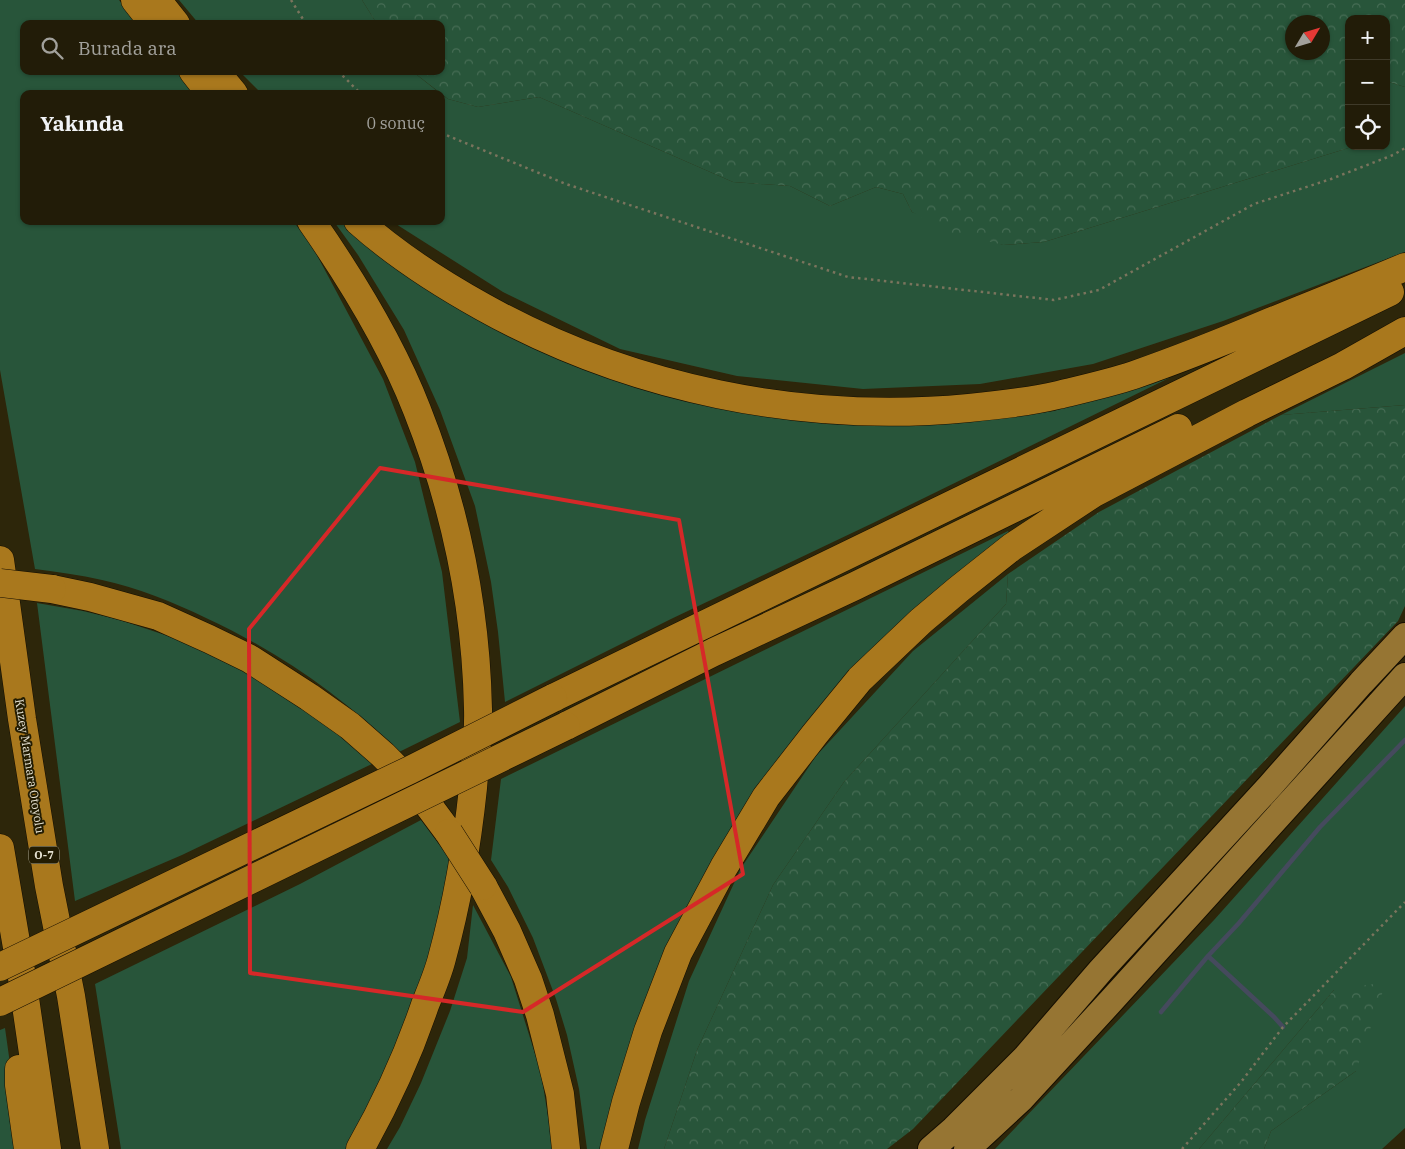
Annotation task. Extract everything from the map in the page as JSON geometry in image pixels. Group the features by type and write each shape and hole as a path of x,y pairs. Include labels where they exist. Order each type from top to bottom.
{"highway":[{"path":"135,0 151,20"},
{"path":"156,0 173,20"},
{"path":"195,75 208,90"},
{"path":"219,75 231,90"},
{"path":"314,225 362,300 390,350 416,408 434,456 452,517 466,583 475,654 478,712 469,822 454,910 441,962 413,1040 395,1082 360,1149"},
{"path":"362,225 378,239 425,273 469,300 517,326 577,352 631,372 687,388 731,397 821,409 866,411 928,412 1009,404 1056,396 1131,376 1192,354 1405,267"},
{"path":"7,965 1405,285"},
{"path":"0,1002 714,652 846,590 1372,334 1405,324"},
{"path":"614,1149 648,1031 678,953 724,867 766,798 815,734 860,680 921,620 959,588 1012,547 1094,493 1247,413 1343,366 1405,331"},
{"name":"Kuzey Marmara Otoyolu","path":"0,560 25,739 49,886 71,996 95,1149"},
{"path":"0,583 52,589 90,597 158,616 210,639 250,659 309,697 350,726 383,755 414,786 449,833 483,886 507,931 528,979 540,1015 560,1094 566,1149"},
{"path":"0,848 7,965"},
{"path":"0,952 29,1022 48,1149"},
{"path":"28,1149 19,1085 20,1048 29,1022"}],"main road":[{"path":"932,1149 1025,1058 1101,970 1405,636"},
{"path":"967,1149 1021,1099 1405,676"}],"path":[{"path":"291,0 304,20"},
{"path":"342,75 357,90"},
{"path":"445,135 566,184 848,277 1054,300 1099,290 1254,204 1331,180 1393,155 1405,148"},
{"path":"1182,1149 1241,1082 1283,1027 1405,902"}],"highlighted area":[{"path":"380,468 679,520 743,874 523,1012 250,973 249,629"}],"green space":[{"path":"0,0 119,0 135,20 20,20 20,75 179,75 191,90 20,90 20,225 296,225 311,244 383,379 415,462 442,572 460,722 399,752 355,712 308,676 284,660 232,631 181,606 129,587 102,580 35,569 0,370"},
{"path":"179,0 362,0 374,20 196,20"},
{"path":"362,0 1405,0 1405,87 1390,82 1390,15 1345,15 1345,149 1044,242 1003,245 949,232 912,212 903,194 876,187 830,206 790,186 733,182 539,97 478,107 448,99 445,97 445,90 436,90 417,75 445,75 445,20 374,20"},
{"path":"243,75 417,75 436,90 258,90"},
{"path":"1390,82 1405,87 1405,252 1223,321 1093,364 980,384 863,389 737,376 620,349 503,292 398,225 445,225 445,97 478,107 539,97 733,182 790,186 830,206 876,187 903,194 912,212 1003,245 1044,242 1345,149 1390,150"},
{"path":"336,225 354,225 591,369 957,422 1006,418 1054,411 1167,375 1169,378 873,523 671,619 505,702 491,582 475,506 440,410 404,330 358,255"},
{"path":"1405,353 1405,405 1281,415"},
{"path":"1405,405 1405,606 1398,621 913,1129 887,1149 664,1149 697,1050 773,885 844,782 1006,604 1008,574 1099,512 1281,415"},
{"path":"1008,531 1009,533 953,576 907,617 744,812 602,1149 587,1149 579,1089 567,1035 556,999 533,938 508,887 491,860 501,779"},
{"path":"1008,574 1006,604 844,782 773,885 697,1050 664,1149 638,1149 645,1120 689,981 741,868 816,756 913,651"},
{"path":"37,603 120,620 168,636 230,661 312,713 374,763 182,855 75,901"},
{"path":"1405,706 1405,1128 1382,1149 1264,1149 1271,1131 1356,1071 1334,990 1199,1149 995,1149 1214,920"},
{"path":"421,820 452,862 438,938 406,1028 354,1137 346,1149 121,1149 95,984 300,884"},
{"path":"473,905 511,977 541,1073 552,1149 387,1149 421,1083 450,1011 467,958"},
{"path":"1386,982 1356,1071 1271,1131 1264,1149 1199,1149 1334,990"},
{"path":"5,1028 22,1149 0,1149 0,1030"}],"waterway":[{"path":"1283,1027 1208,956 1239,923 1320,827 1405,740"},
{"path":"1161,1012 1208,956"}]}
